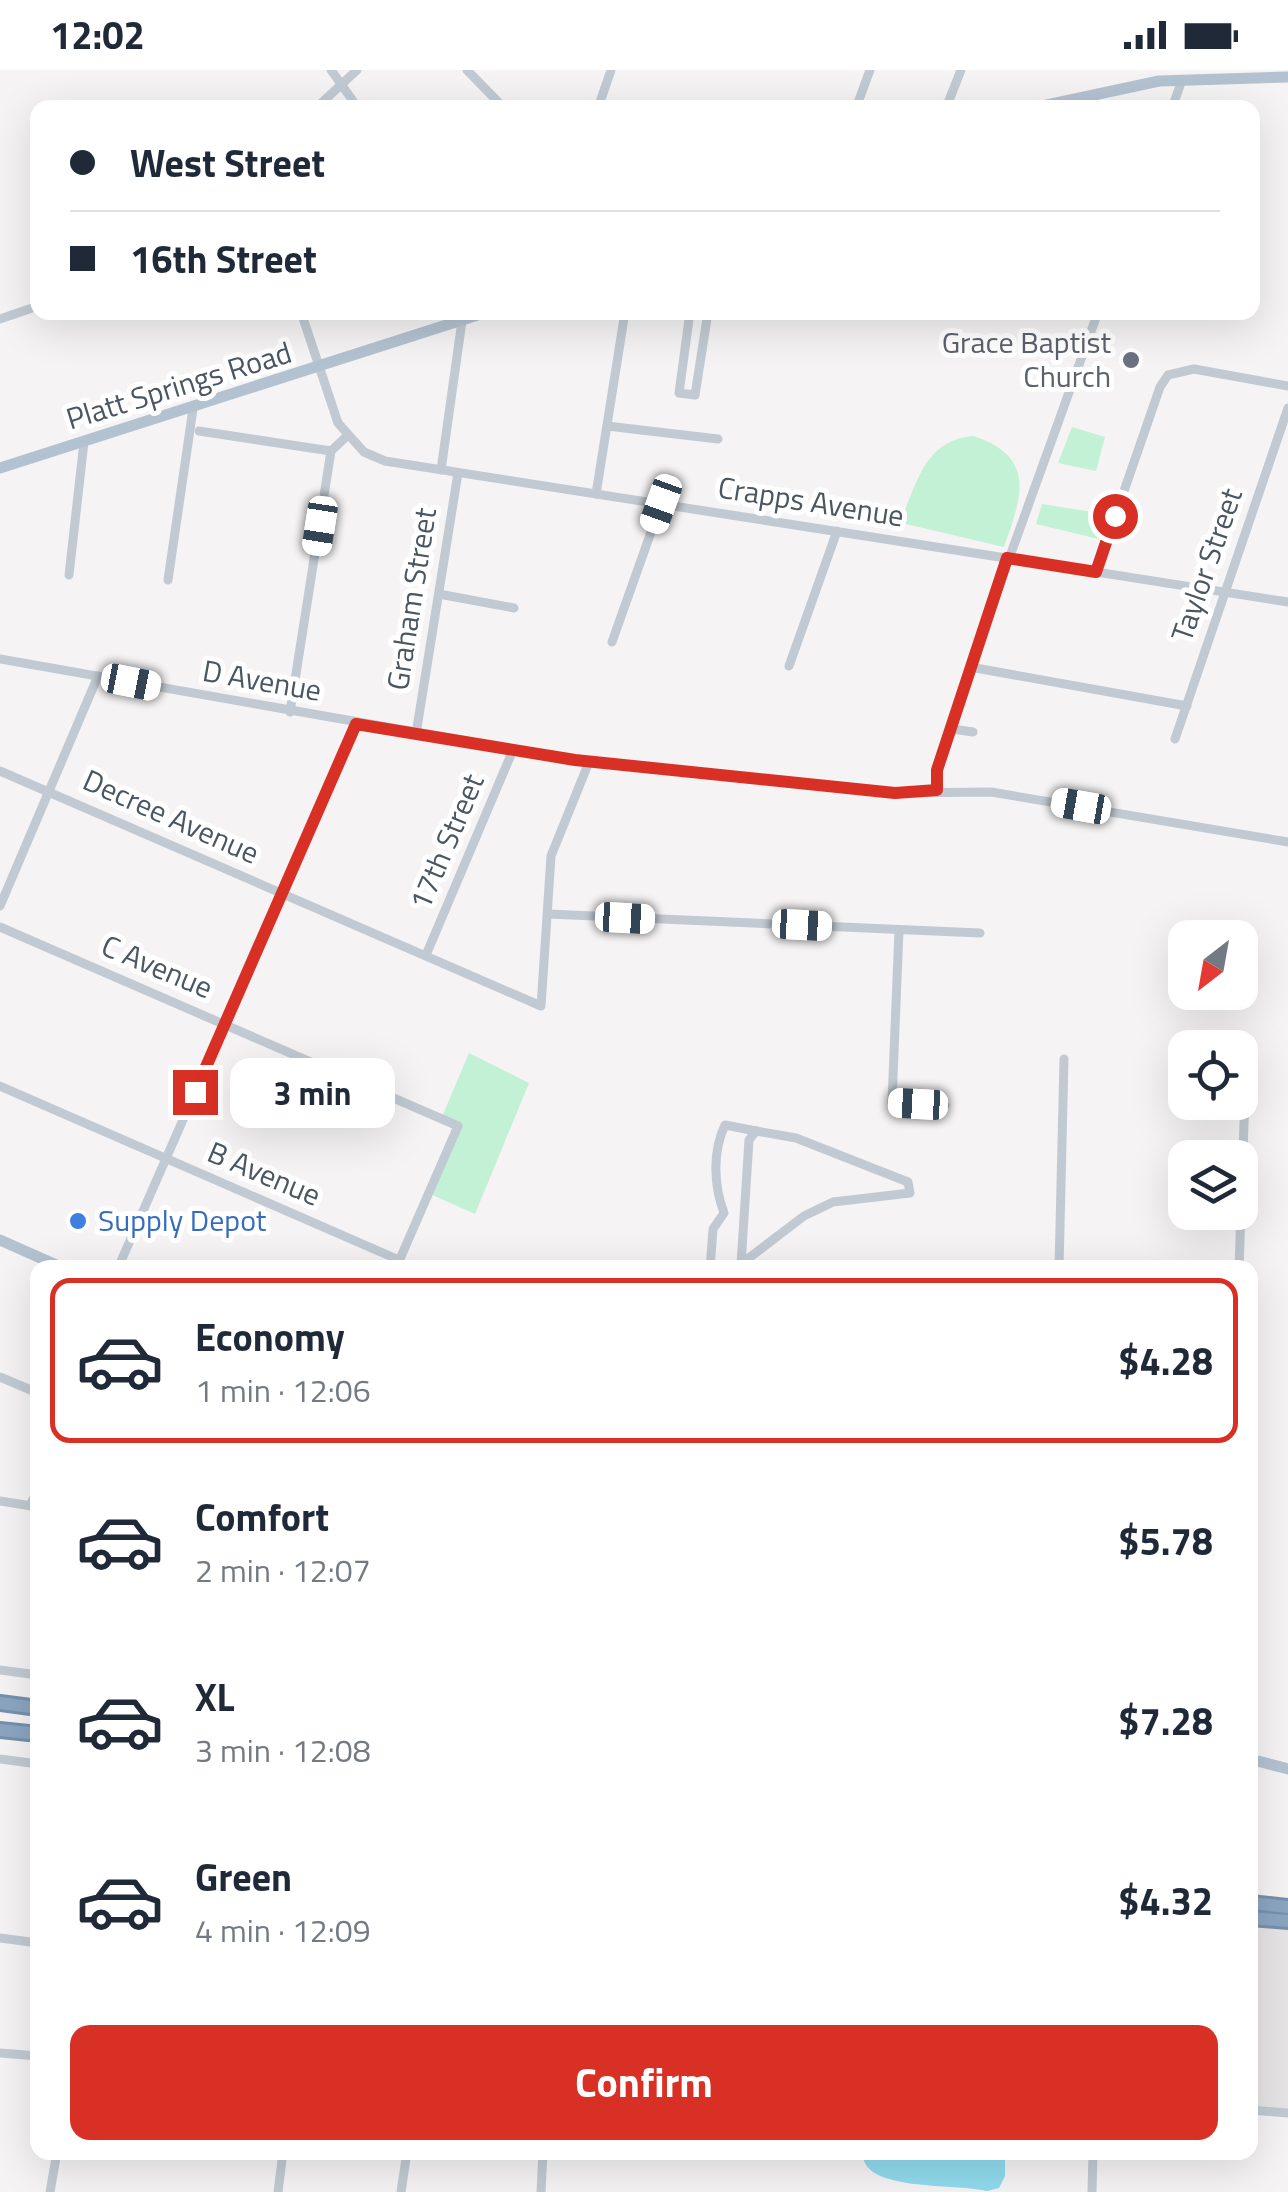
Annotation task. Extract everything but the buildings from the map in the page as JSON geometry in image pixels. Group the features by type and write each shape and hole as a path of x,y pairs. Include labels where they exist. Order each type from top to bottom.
{"highway":[{"path":"0,1703 30,1707"},
{"path":"0,1730 30,1733"},
{"path":"1258,1904 1288,1906"},
{"path":"1258,1919 1288,1921"}],"main road":[{"path":"1067,100 1121,87 1182,80 1288,77"},
{"name":"Platt Springs Road","path":"0,468 462,321"},
{"path":"0,1240 45,1260"},
{"path":"1258,1761 1288,1769"}],"street":[{"path":"331,70 354,100"},
{"path":"325,100 357,70"},
{"path":"467,70 496,100"},
{"path":"601,100 611,70"},
{"path":"859,100 870,70"},
{"path":"949,100 961,70"},
{"path":"1175,100 1182,80"},
{"path":"0,319 30,309"},
{"path":"290,712 332,451 347,436 330,403 304,320"},
{"path":"596,494 624,320"},
{"path":"689,320 679,393 695,396 707,320"},
{"path":"937,790 937,770 970,667 1095,320"},
{"path":"440,470 462,321"},
{"path":"1096,572 1160,387 1168,375 1194,369 1288,386"},
{"path":"168,580 193,408"},
{"name":"Taylor Street","path":"1174,739 1288,408"},
{"path":"607,426 718,440"},
{"path":"199,431 332,451"},
{"name":"Crapps Avenue","path":"347,436 364,452 385,461 1288,602"},
{"path":"69,576 84,442"},
{"name":"Graham Street","path":"416,734 458,473"},
{"path":"612,642 661,504"},
{"path":"789,666 837,531"},
{"path":"438,594 514,608"},
{"name":"D Avenue","path":"0,658 356,724 589,762 895,793 937,790 1013,795 1288,842"},
{"path":"970,667 1187,706"},
{"path":"0,906 98,676"},
{"path":"122,1260 356,724"},
{"path":"952,729 972,732"},
{"name":"17th Street","path":"426,955 513,750"},
{"path":"589,762 553,846 548,914 980,933"},
{"name":"Decree Avenue","path":"0,771 541,1006 548,914"},
{"name":"C Avenue","path":"0,927 458,1126 399,1260"},
{"path":"899,930 892,1102 945,1105"},
{"path":"1059,1260 1064,1059"},
{"name":"B Avenue","path":"0,1086 388,1260"},
{"path":"1240,1260 1245,1120"},
{"path":"711,1260 713,1229 724,1214 716,1172 720,1137 726,1126 796,1138 908,1182 910,1193 833,1202 804,1216 749,1260"},
{"path":"741,1260 749,1140 756,1131"},
{"path":"724,1214 744,1215"},
{"path":"0,1377 30,1390"},
{"path":"0,1501 30,1505"},
{"path":"0,1670 30,1674"},
{"path":"0,1759 30,1763"},
{"path":"0,1938 30,1942"},
{"path":"0,2053 30,2055"},
{"path":"1258,2110 1288,2112"},
{"path":"50,2192 56,2160"},
{"path":"278,2192 282,2160"},
{"path":"401,2192 406,2160"},
{"path":"541,2192 543,2160"},
{"path":"1092,2192 1093,2160"}],"shaded area":[{"path":"1258,1919 1288,1921 1288,2113 1258,2111"}],"green space":[{"path":"1072,427 1105,437 1096,471 1058,463"},
{"path":"973,436 1008,455 1016,467 1019,496 1004,547 906,524 902,517 919,476 934,454 957,439"},
{"path":"1042,504 1105,514 1099,539 1036,524"},
{"path":"469,1053 529,1083 475,1214 428,1193 458,1127 441,1119"}],"water":[{"path":"865,2160 1005,2160 1005,2176 999,2188 987,2191 912,2184 877,2174"}],"place":[{"name":"Grace Baptist Church","path":"1131,360"},
{"name":"Supply Depot","path":"78,1221"}],"route":[{"path":"195,1092 356,724 575,760 676,772 895,793 937,790 937,770 1007,558 1096,572 1115,516"}]}
